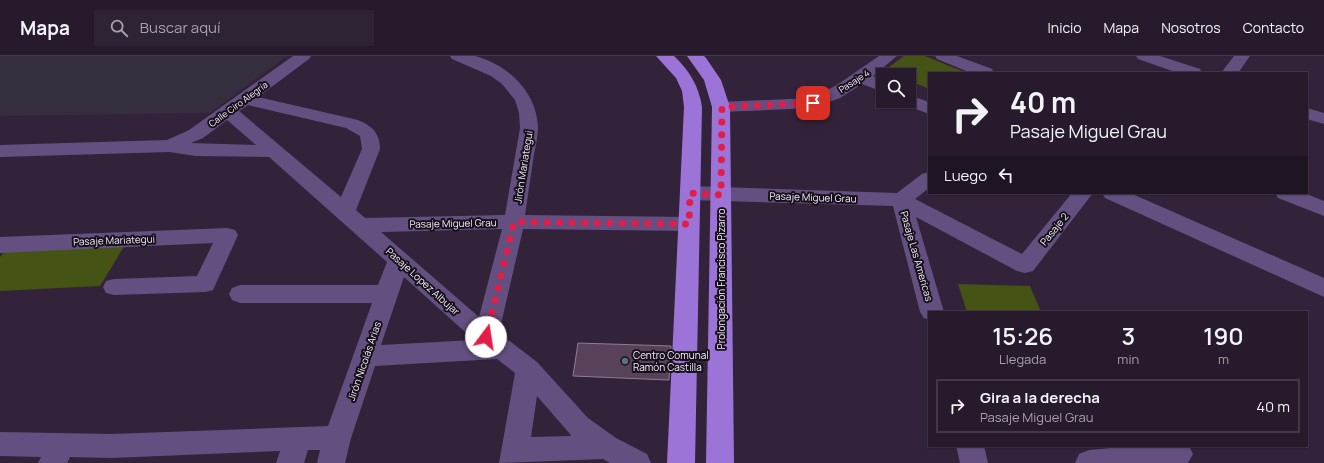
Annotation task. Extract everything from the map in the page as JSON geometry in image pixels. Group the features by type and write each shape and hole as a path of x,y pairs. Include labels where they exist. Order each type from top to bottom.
{"main road":[{"path":"664,56 677,67 686,79 692,93 693,107 681,463"},
{"name":"Prolongación Francisco Pizarro","path":"695,56 713,78 719,93 722,107 720,463"}],"street":[{"name":"Calle Ciro Alegría","path":"169,146 196,134 229,112 302,56"},
{"name":"Jirón Mariategui","path":"458,56 492,70 509,82 522,96 529,114 529,128 493,343"},
{"name":"Pasaje 4","path":"722,107 813,103 824,100 861,77 889,56"},
{"path":"943,56 983,72"},
{"path":"1144,56 1191,72"},
{"path":"1231,72 1242,56"},
{"path":"861,77 876,84"},
{"path":"246,99 352,124 365,130 371,138 371,149 353,218"},
{"path":"916,103 928,109"},
{"name":"Pasaje Lopez Albujar","path":"229,112 353,218 493,343 528,369 579,426 606,447 637,463"},
{"path":"1308,113 1324,119"},
{"path":"0,151 169,146 196,150 275,151"},
{"path":"901,200 928,179"},
{"name":"Pasaje Miguel Grau","path":"690,193 901,200"},
{"name":"Pasaje 2","path":"901,200 1025,265 1082,194"},
{"path":"1114,194 1324,288"},
{"path":"1287,194 1324,209"},
{"name":"Pasaje Las Americas","path":"901,200 932,311"},
{"name":"Pasaje Miguel Grau","path":"353,218 689,224"},
{"name":"Pasaje Mariategui","path":"0,245 227,235 205,284 114,287"},
{"name":"Jirón Nicolás Arias","path":"334,451 399,259"},
{"path":"240,294 387,294"},
{"path":"366,356 493,343"},
{"path":"528,369 514,456 606,447"},
{"path":"0,444 57,454 106,455 298,438 334,451"},
{"path":"290,463 298,438"},
{"path":"970,447 974,463"},
{"path":"1089,463 1179,454"}],"shaded area":[{"path":"0,56 287,56 210,113 0,116"}],"green space":[{"path":"904,56 925,56 965,72 928,72 928,89 916,83 916,68 888,68"},
{"path":"128,240 100,286 0,291 0,257 9,246"},
{"path":"958,284 1030,286 1041,311 967,311"}],"building":[{"name":"Centro Comunal Ramón Castilla","path":"578,343 671,346 669,380 573,376"}],"place":[{"name":"Centro Comunal Ramón Castilla","path":"625,361"}],"route":[{"path":"486,337 514,222 689,224 690,193 721,195 722,107 813,103"}]}
